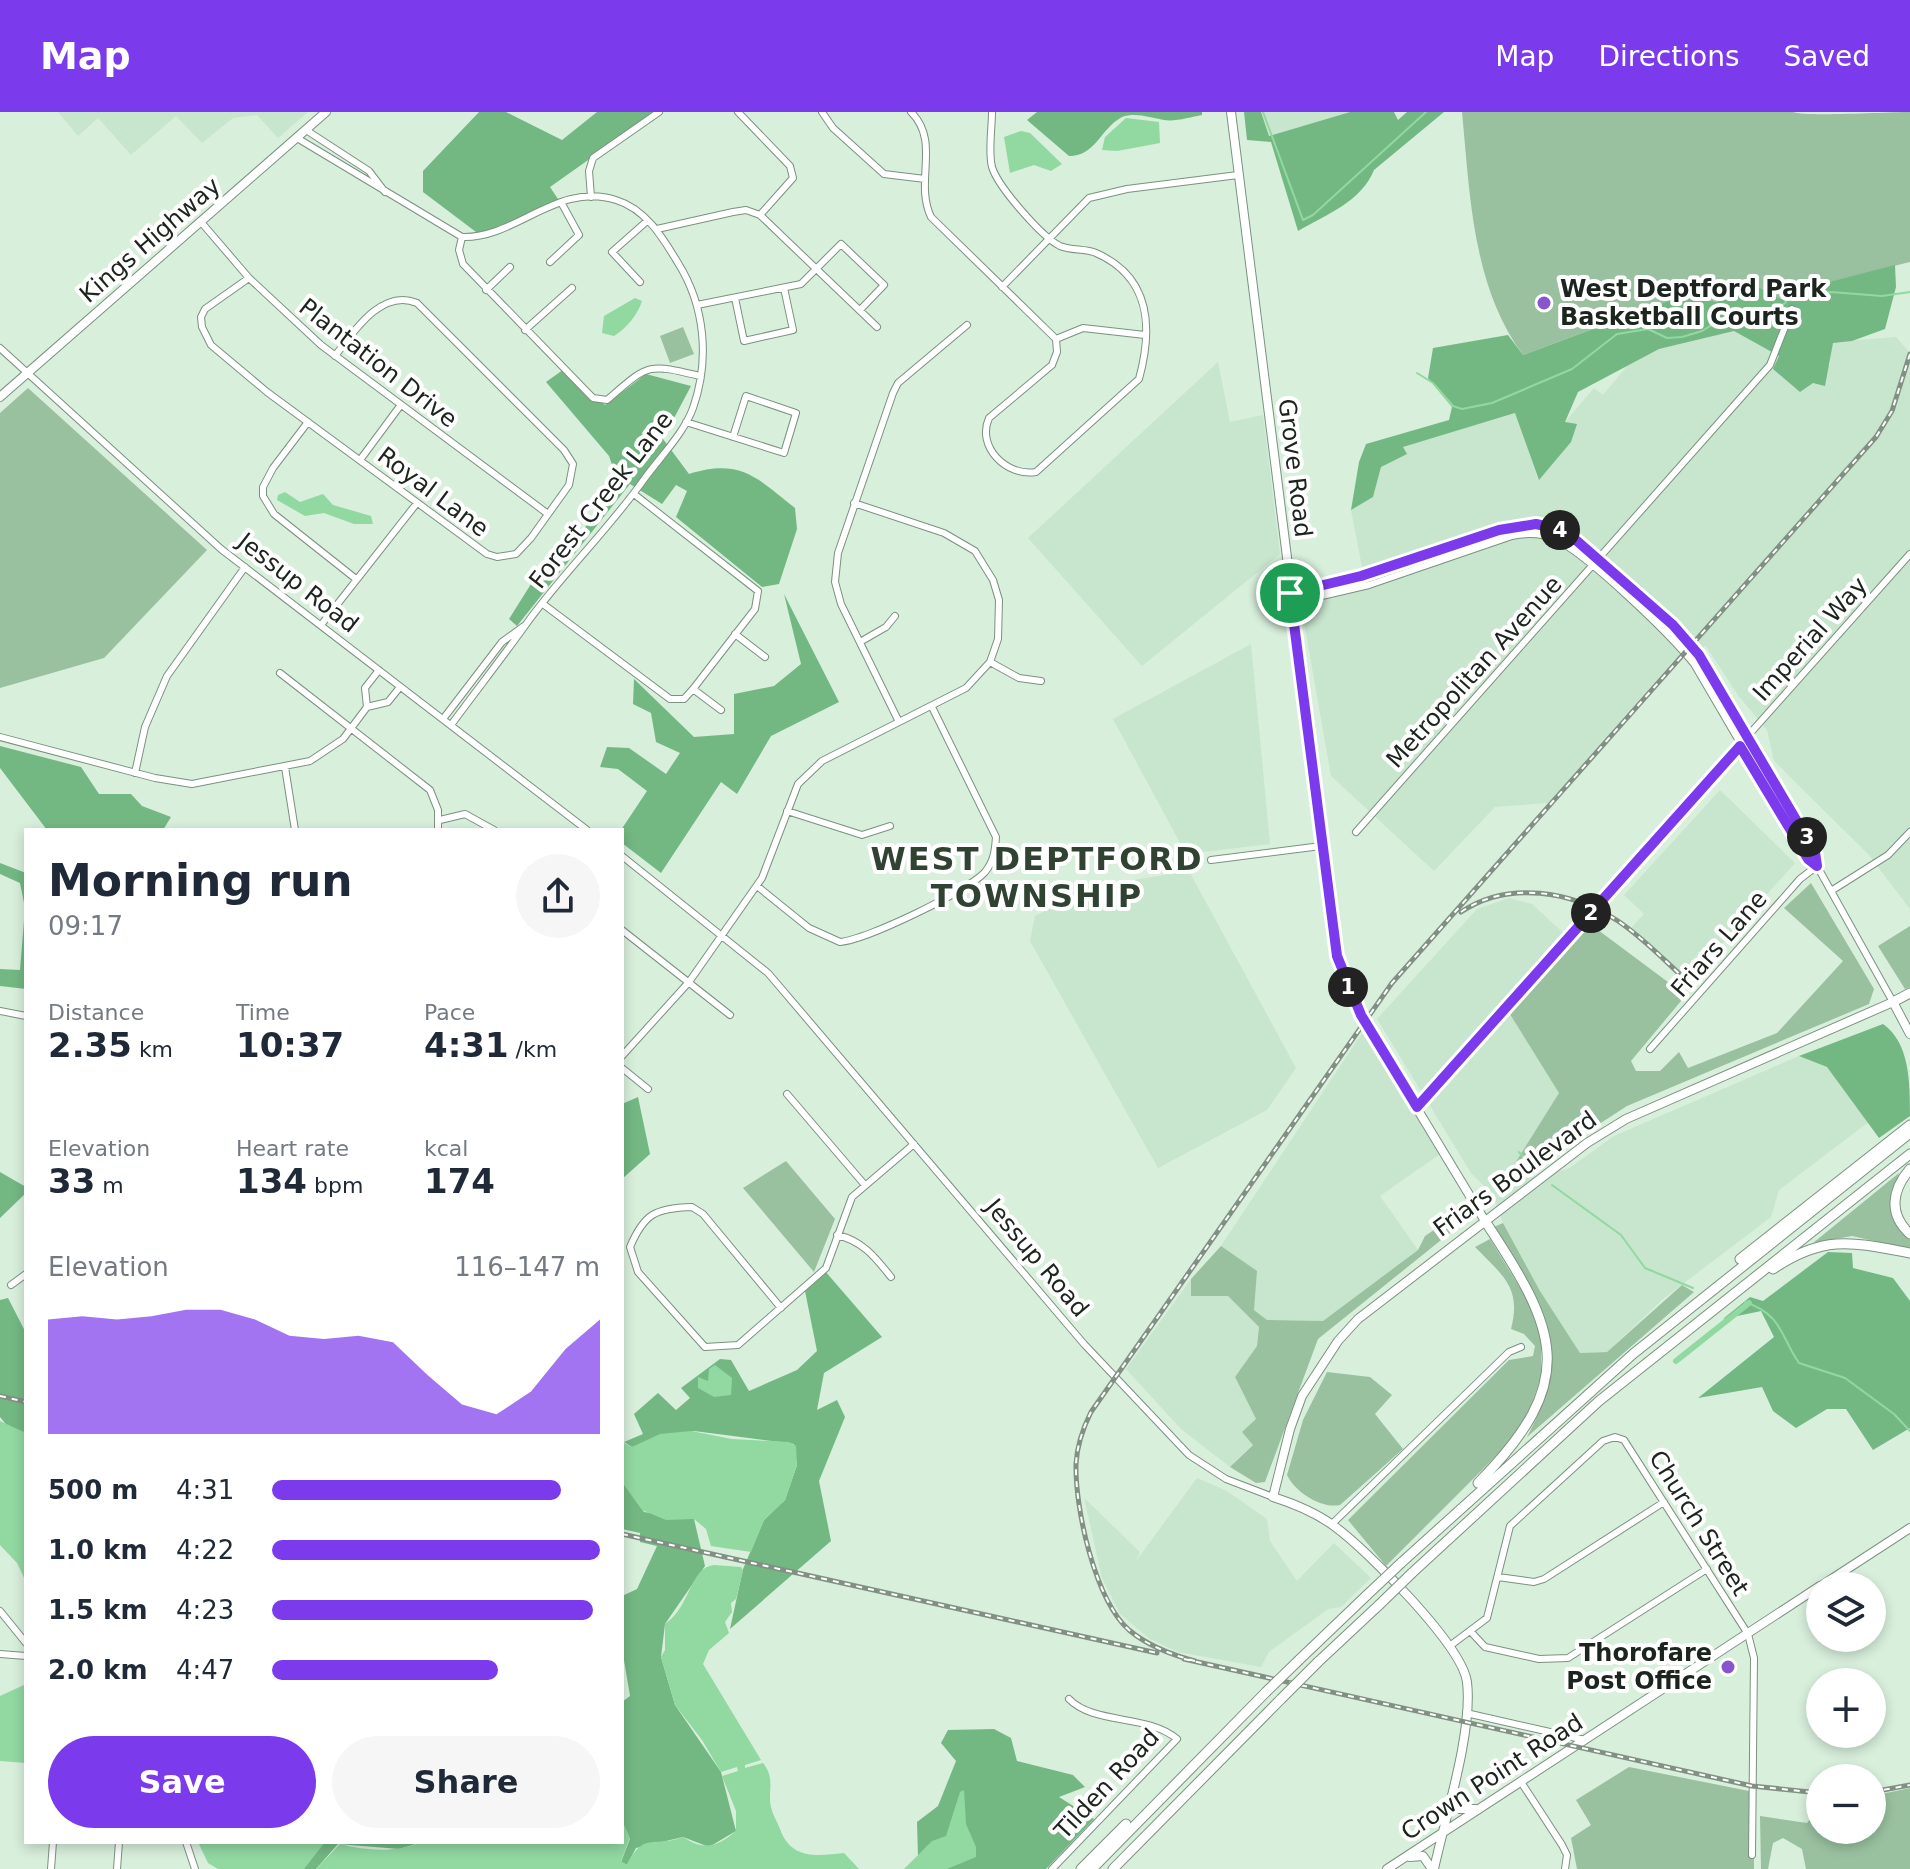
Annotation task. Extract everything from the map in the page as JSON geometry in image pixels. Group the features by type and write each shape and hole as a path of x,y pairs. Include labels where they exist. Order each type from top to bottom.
{"highway":[{"path":"1893,1002 1910,993"},
{"path":"1715,1286 1727,1269 1910,1125"},
{"path":"1092,1869 1171,1785 1441,1524 1715,1286 1910,1133"},
{"path":"1113,1869 1318,1662 1573,1423 1910,1154"},
{"path":"1910,1169 1896,1188 1894,1204 1897,1216 1910,1234"},
{"path":"1441,1524 1526,1430 1542,1394 1547,1369 1546,1341 1533,1298 1485,1221"},
{"path":"1631,1378 1662,1359 1770,1272 1802,1251 1839,1241 1910,1253"},
{"path":"1081,1869 1154,1796 1171,1785"}],"main road":[{"name":"Kings Highway","path":"0,397 326,112"},
{"name":"Grove Road","path":"1231,112 1334,945 1343,975 1364,1021 1485,1221"},
{"path":"1893,1002 1910,1034"},
{"name":"Friars Boulevard","path":"1273,1497 1296,1411 1329,1352 1358,1319 1587,1143 1648,1107 1893,1002"},
{"name":"Jessup Road","path":"1273,1497 1312,1512 1332,1524 1451,1645"},
{"name":"Crown Point Road","path":"1842,1572 1910,1528"},
{"name":"Crown Point Road","path":"1387,1869 1806,1595"},
{"path":"1433,1869 1466,1713 1465,1674 1451,1645"},
{"path":"1451,1791 1459,1809 1481,1808"},
{"path":"1398,1862 1423,1856 1433,1869"}],"street":[{"path":"591,197 589,171 593,158 659,112"},
{"path":"738,112 794,171 789,183 760,215"},
{"path":"822,112 833,128 884,174 925,179"},
{"path":"911,112 924,125 926,206 938,227 1056,339 1057,352 1052,365 989,418 985,427 984,437 990,448 1010,470 1023,474 1036,472 1139,379 1145,307 1136,285 1101,255 1062,247 1022,210 993,169 992,112"},
{"path":"306,130 369,171 385,192"},
{"path":"297,138 462,237 460,258 486,290 584,391 603,401 643,369 656,367 700,376"},
{"path":"1002,287 1079,205 1101,193 1238,175"},
{"name":"Forest Creek Lane","path":"451,725 526,624 634,494 686,422 700,376 704,347 697,305 684,272 657,229 633,208 617,200 591,197 561,202 541,208 488,236 462,237"},
{"path":"550,262 579,235 561,202"},
{"path":"657,229 746,210 760,215 877,327"},
{"path":"640,282 612,252 647,221"},
{"name":"Plantation Drive","path":"201,222 249,278 335,356 548,514"},
{"path":"697,305 805,282 841,244 884,285 860,310"},
{"path":"486,290 510,267"},
{"name":"Royal Lane","path":"249,278 205,309 201,317 205,337 308,422 487,554 497,557 516,554 523,548 569,485 573,474 570,457 417,303 406,298 387,302 335,356"},
{"path":"525,330 572,288"},
{"path":"735,298 744,341 793,330 784,288"},
{"name":"Metropolitan Avenue","path":"1356,832 1770,365 1792,309"},
{"path":"899,722 841,604 835,582 838,553 898,383 967,325"},
{"path":"1056,339 1083,328 1145,335"},
{"name":"Jessup Road","path":"0,348 245,567 584,828"},
{"path":"686,422 733,437 784,453 796,413 746,396 733,437"},
{"path":"360,460 400,406"},
{"path":"308,422 273,468 263,487 263,496 274,514 356,579"},
{"path":"543,604 670,699 684,699 693,689 757,604 756,588 634,494"},
{"path":"321,625 417,503"},
{"path":"624,1054 689,982 757,886 798,784 822,761 966,688 990,662 998,639 999,600 993,580 975,551 944,533 854,503"},
{"path":"1290,593 1361,576 1526,524 1567,534 1684,636 1705,664 1815,852 1817,866 1893,1002"},
{"path":"1292,603 1369,585 1526,534 1558,541 1592,567 1685,653 1808,859 1817,866"},
{"name":"Imperial Way","path":"1417,1107 1910,554"},
{"path":"135,773 145,727 167,676 245,567"},
{"path":"860,642 886,627 895,616"},
{"name":"Forest Creek Lane","path":"443,719 502,642 526,624"},
{"path":"735,634 765,657"},
{"path":"990,662 1019,678 1041,681"},
{"path":"367,707 365,688 379,670"},
{"path":"280,673 430,790 440,820 438,828"},
{"path":"0,737 135,773 192,784 285,767 329,751 367,707 388,702 400,687"},
{"path":"693,689 721,710"},
{"path":"757,886 809,928 840,942 885,929 966,888 983,875 994,858 996,837 932,707"},
{"path":"285,767 295,828"},
{"path":"787,811 862,835 890,826"},
{"path":"440,820 465,814 490,828"},
{"path":"1831,891 1888,855 1910,832"},
{"path":"1211,860 1321,846"},
{"name":"Jessup Road","path":"624,858 768,973 1084,1344 1189,1455 1226,1479 1273,1497"},
{"name":"Friars Lane","path":"1650,1049 1800,879 1817,866"},
{"path":"624,932 730,1015"},
{"path":"0,1011 24,1016"},
{"path":"624,1070 648,1089"},
{"path":"787,1094 864,1184"},
{"path":"781,1308 703,1214 692,1207 656,1213 641,1222 626,1247 638,1272 705,1347 738,1345 781,1308 826,1268 852,1197 914,1144"},
{"path":"837,1235 867,1248 891,1277"},
{"path":"11,1285 24,1275"},
{"path":"1332,1524 1500,1360 1521,1347"},
{"name":"Church Street","path":"1498,1577 1510,1526 1603,1441 1615,1437 1630,1447 1748,1634"},
{"path":"1451,1645 1472,1633 1490,1612 1498,1577 1534,1582 1544,1579 1664,1502"},
{"path":"1472,1633 1485,1647 1539,1659 1568,1658 1707,1569"},
{"path":"0,1611 24,1641"},
{"path":"1748,1634 1754,1658 1752,1855"},
{"path":"0,1654 24,1656"},
{"name":"Tilden Road","path":"1052,1869 1177,1739 1164,1729 1082,1708 1069,1699"},
{"path":"1466,1713 1585,1740"},
{"path":"1521,1782 1562,1845 1567,1855 1565,1869"},
{"path":"51,1869 53,1844"},
{"path":"117,1869 119,1844"},
{"path":"187,1844 195,1869"}],"shaded area":[{"path":"58,112 308,112 278,138 257,115 233,118 202,143 176,116 131,155 98,118 78,136"},
{"path":"479,112 506,112 562,140 597,112 656,112 550,187 560,202 484,238 423,192 423,171"},
{"path":"1037,112 1202,112 1202,115 1173,120 1138,115 1122,117 1086,152 1069,156 1027,120"},
{"path":"1244,112 1261,112 1269,136 1350,112 1394,112 1398,120 1407,112 1444,112 1374,170 1352,199 1298,231 1271,142 1247,140"},
{"path":"1261,112 1350,112 1269,136"},
{"path":"1462,112 1910,112 1910,262 1809,287 1781,299 1755,285 1716,302 1698,297 1676,298 1523,355 1506,328 1483,269 1471,207"},
{"path":"1126,118 1159,122 1160,143 1117,151 1102,150 1105,137"},
{"path":"1021,131 1030,133 1062,164 1051,171 1034,165 1010,173 1004,137"},
{"path":"1895,265 1896,287 1885,329 1852,341 1833,343 1825,386 1813,383 1800,392 1773,369 1779,356 1734,331 1659,349 1578,392 1565,422 1577,424 1571,442 1539,480 1515,413 1403,447 1407,454 1381,467 1373,497 1351,510 1359,462 1366,444 1449,420 1452,407 1428,378 1433,348 1508,335 1523,355 1676,298 1698,297 1716,302 1755,285 1781,299 1809,287"},
{"path":"635,298 642,301 628,325 614,336 602,333 604,316"},
{"path":"683,327 694,354 670,363 660,336"},
{"path":"1734,331 1779,356 1830,365 1832,342 1896,337 1910,353 1910,909 1868,854 1774,761 1767,730 1737,694 1706,646 1675,659 1548,803 1495,807 1434,871 1331,776 1303,616 1314,604 1342,591 1361,576 1351,510 1373,497 1381,466 1406,454 1402,447 1516,413 1538,479 1565,422 1594,388 1603,395 1628,365 1659,349"},
{"path":"1218,362 1230,422 1263,415 1280,554 1142,666 1028,538"},
{"path":"567,367 605,405 646,374 691,386 663,439 689,474 722,468 735,470 758,480 795,508 797,529 779,584 762,587 676,517 687,491 676,485 662,504 630,484 517,626 509,619 531,584 547,580 618,482 609,456 546,382"},
{"path":"28,388 207,550 104,658 0,688 0,413"},
{"path":"285,492 300,502 323,494 333,505 371,516 373,524 354,524 324,513 305,516 277,500 278,495"},
{"path":"784,594 839,702 771,736 737,794 721,782 661,873 624,845 622,828 647,791 618,769 600,767 607,747 629,748 666,774 680,753 656,742 651,713 633,704 634,679 694,737 734,734 734,694 774,686 801,664"},
{"path":"1251,644 1270,844 1186,854 1113,719"},
{"path":"0,746 81,767 99,794 131,794 142,806 171,817 164,828 45,828 0,768"},
{"path":"1720,790 1795,863 1687,983 1630,929 1644,914 1624,895"},
{"path":"0,863 24,872 24,903 20,883 0,874"},
{"path":"1189,871 1296,1068 1267,1110 1158,1168 1030,941 1035,916 1090,887"},
{"path":"1811,883 1874,989 1869,1004 1627,1106 1573,1141 1530,1177 1502,1184 1559,1093 1508,1011 1571,940 1590,924 1680,991 1681,1001 1631,1061 1636,1071 1660,1071 1679,1052 1688,1068 1777,1033 1843,961 1784,908"},
{"path":"1509,898 1532,904 1571,940 1508,1011 1560,1093 1503,1183 1568,1169 1614,1136 1799,1056 1827,1067 1870,1121 1779,1190 1771,1217 1663,1299 1607,1352 1580,1353 1540,1291 1503,1223 1492,1194 1471,1173 1377,1019 1477,909"},
{"path":"24,920 24,989 0,986 0,969 20,970"},
{"path":"1910,926 1910,987 1905,989 1878,946"},
{"path":"1883,1024 1899,1042 1907,1065 1910,1116 1879,1138 1827,1067 1799,1056"},
{"path":"1362,1033 1440,1154 1380,1196 1418,1250 1323,1321 1267,1320 1254,1310 1221,1246"},
{"path":"638,1097 650,1154 624,1177 624,1103"},
{"path":"786,1161 835,1219 814,1272 743,1188"},
{"path":"0,1172 24,1186 24,1195 0,1218"},
{"path":"1899,1173 1893,1194 1892,1217 1910,1240 1910,1249 1852,1236 1813,1243"},
{"path":"1468,1207 1471,1216 1318,1339 1265,1482 1256,1483 1230,1467 1253,1445 1242,1432 1256,1419 1235,1377 1257,1346 1259,1327 1228,1296 1191,1296 1191,1279 1221,1246 1257,1271 1254,1310 1267,1320 1323,1321 1418,1250 1425,1236"},
{"path":"1503,1223 1540,1291 1580,1353 1607,1352 1682,1285 1694,1292 1527,1437 1542,1406 1549,1378 1550,1352 1538,1304 1494,1227"},
{"path":"1490,1239 1527,1299 1541,1338 1541,1377 1523,1429 1386,1566 1348,1520 1509,1360 1533,1356 1535,1346 1524,1334 1511,1329 1514,1315 1512,1292 1501,1274 1475,1247"},
{"path":"1828,1252 1852,1253 1853,1268 1893,1278 1910,1301 1910,1428 1873,1450 1846,1409 1827,1409 1796,1428 1773,1411 1762,1387 1698,1398 1774,1337 1761,1311 1723,1319 1750,1297 1763,1301"},
{"path":"825,1271 882,1337 824,1373 817,1410 837,1400 845,1417 819,1481 831,1541 730,1629 743,1569 764,1520 785,1500 797,1465 794,1444 694,1431 632,1447 624,1442 643,1434 634,1414 658,1393 676,1410 690,1398 681,1388 720,1359 731,1360 749,1391 797,1370 817,1351 805,1291"},
{"path":"1191,1279 1192,1296 1228,1296 1259,1327 1257,1346 1235,1377 1256,1419 1253,1444 1230,1467 1181,1429 1126,1369"},
{"path":"8,1298 24,1329 24,1432 9,1428 0,1417 0,1300"},
{"path":"715,1365 732,1378 731,1395 714,1397 698,1388 698,1377 708,1381 709,1369"},
{"path":"1327,1372 1370,1377 1392,1395 1375,1414 1403,1449 1340,1505 1333,1506 1309,1498 1287,1475 1303,1420"},
{"path":"0,1421 24,1432 24,1578 17,1563 0,1545"},
{"path":"691,1431 732,1439 789,1442 796,1446 797,1465 785,1500 764,1520 751,1552 711,1546 706,1529 694,1519 666,1520 642,1510 624,1485 624,1443 632,1447 660,1434"},
{"path":"1197,1478 1227,1491 1267,1519 1270,1541 1297,1581 1334,1543 1371,1578 1341,1607 1328,1609 1269,1652 1261,1667 1178,1652 1150,1639 1120,1614 1102,1578 1084,1498 1140,1552 1136,1561"},
{"path":"624,1483 644,1512 694,1519 705,1566 665,1624 661,1657 675,1705 721,1772 736,1831 709,1847 683,1837 636,1848 627,1865 621,1862 630,1839 624,1826 624,1700 630,1696 624,1660 624,1595 637,1589 657,1546 640,1542 640,1533 624,1529"},
{"path":"714,1565 741,1567 743,1571 736,1599 731,1603 732,1612 725,1622 729,1633 709,1650 703,1664 761,1760 745,1765 745,1768 763,1763 766,1768 772,1811 791,1846 806,1854 844,1853 859,1869 316,1869 340,1844 381,1850 415,1844 624,1844 624,1824 630,1838 621,1861 627,1865 639,1848 650,1842 683,1837 697,1844 710,1845 736,1831 736,1811 722,1776 738,1771 737,1767 721,1772 702,1740 675,1705 661,1657 665,1650 665,1624 681,1607 695,1580 706,1568"},
{"path":"24,1685 24,1763 0,1761 0,1696"},
{"path":"994,1729 1011,1738 1017,1761 1073,1775 1085,1787 1059,1797 1094,1819 1046,1869 905,1869 918,1856 917,1822 938,1806 956,1761 941,1743 948,1730"},
{"path":"1629,1767 1754,1792 1754,1869 1577,1869 1571,1838 1591,1825 1576,1800"},
{"path":"1910,1788 1910,1869 1806,1869 1802,1849 1783,1838 1773,1843 1768,1869 1761,1869 1760,1816 1806,1823 1806,1844 1886,1844 1886,1793"},
{"path":"964,1790 966,1824 976,1847 976,1857 947,1869 904,1869 932,1841 946,1836 960,1792"},
{"path":"199,1844 323,1844 304,1869 218,1869 208,1863"},
{"path":"318,1844 338,1844 316,1869 299,1869"},
{"path":"338,1844 415,1844 399,1849"}],"waterway":[{"path":"1263,112 1303,220 1313,215 1426,112"},
{"path":"1801,297 1831,292 1882,296 1910,292"},
{"path":"1417,373 1433,383 1453,406 1462,409 1492,403 1572,369 1617,334 1648,329 1667,338 1682,337 1702,331 1727,316 1770,316 1786,302"},
{"path":"1519,1152 1534,1171"},
{"path":"1552,1185 1621,1235 1645,1268 1693,1288"},
{"path":"1745,1302 1774,1320 1799,1363 1845,1378 1894,1414 1910,1431"},
{"path":"1676,1361 1749,1303"}],"railway":[{"path":"1195,1661 1144,1641 1129,1630 1106,1598 1089,1553 1077,1483 1078,1451 1091,1412 1392,983 1876,437 1892,411 1910,354"},
{"path":"1461,912 1479,902 1519,893 1540,893 1581,902 1627,927 1684,978"},
{"path":"0,1396 24,1402"},
{"path":"624,1534 1157,1653"},
{"path":"1184,1659 1752,1786 1806,1792"},
{"path":"1886,1789 1910,1785"}],"place":[{"name":"West Deptford Park Basketball Courts","path":"1544,303"},
{"name":"Thorofare Post Office","path":"1728,1667"}],"district":[{"name":"WEST DEPTFORD TOWNSHIP","path":"1037,878"}],"route":[{"path":"1536,524 1558,529 1577,541 1673,625 1699,655 1815,852 1817,866 1808,859 1740,746 1417,1107 1361,1015 1334,945 1290,593 1361,576 1512,526 1536,524"}]}
